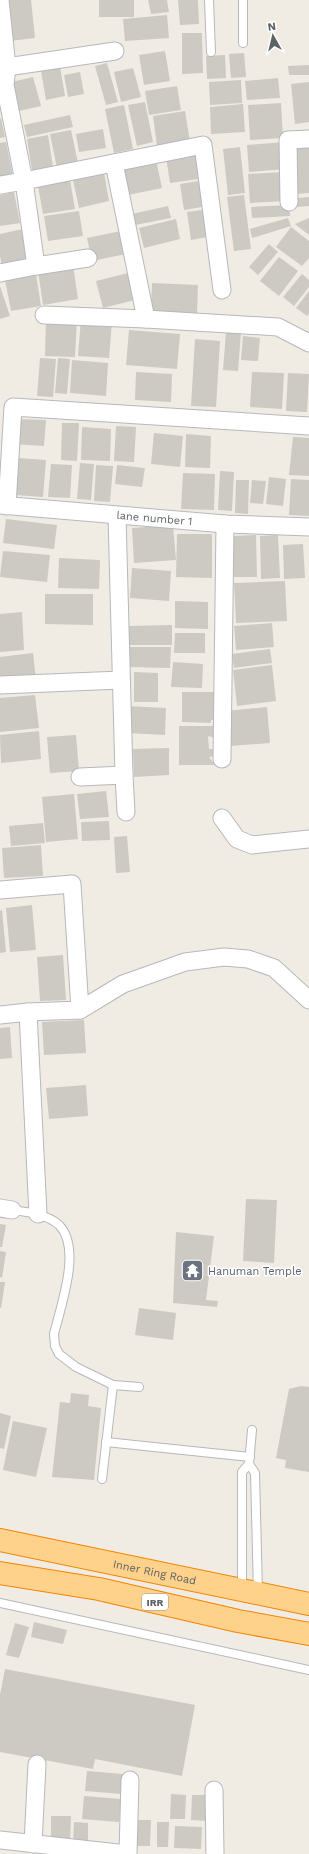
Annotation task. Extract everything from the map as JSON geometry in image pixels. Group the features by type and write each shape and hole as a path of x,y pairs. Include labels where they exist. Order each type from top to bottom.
{"highway":[{"name":"Inner Ring Road","path":"0,1540 309,1604"},
{"name":"IRR","path":"0,1572 99,1589 238,1621 309,1634"}],"street":[{"path":"0,0 7,67 2,86 24,181 36,266"},
{"path":"7,67 116,51"},
{"path":"289,202 288,140 309,138"},
{"path":"0,185 203,145 222,290"},
{"path":"114,163 146,319"},
{"path":"0,273 88,258"},
{"path":"44,315 146,319 278,327 309,343"},
{"path":"3,506 13,407 309,426"},
{"name":"lane number 1","path":"3,506 225,524 309,527"},
{"path":"117,516 126,812"},
{"path":"222,759 225,524"},
{"path":"0,685 121,680"},
{"path":"80,777 124,775"},
{"path":"222,818 237,839 252,845 309,839"},
{"path":"0,890 72,884 80,1010"},
{"path":"0,1015 28,1012 80,1010 123,984 185,962 224,957 248,959 274,968 309,1000"},
{"path":"28,1012 38,1214"},
{"path":"33,1844 37,1764"},
{"path":"0,1840 128,1854 130,1780"},
{"path":"214,1790 215,1854"}],"lane":[{"path":"209,0 211,52"},
{"path":"243,0 243,43"},
{"path":"6,1209 38,1214 58,1224 67,1237 71,1261 54,1334 55,1346 64,1359 76,1367 113,1385 139,1387"},
{"path":"102,1479 113,1385"},
{"path":"250,1592 255,1473 250,1461 252,1430"},
{"path":"106,1442 250,1461"},
{"path":"250,1461 242,1472 250,1592"},
{"path":"0,1603 309,1670"}],"building":[{"path":"5,0 31,0 35,38 10,41"},
{"path":"99,0 134,0 134,17 99,17"},
{"path":"148,0 167,0 169,12 151,14"},
{"path":"178,0 198,0 199,24 180,25"},
{"path":"167,15 169,38 125,41 123,19"},
{"path":"182,33 202,33 203,73 182,74"},
{"path":"165,51 170,81 144,85 139,55"},
{"path":"244,53 246,77 231,78 229,54"},
{"path":"225,55 226,78 207,79 206,56"},
{"path":"107,63 118,102 106,105 95,66"},
{"path":"309,65 309,75 289,75 288,66"},
{"path":"60,67 65,96 46,100 41,71"},
{"path":"133,68 141,97 121,102 114,72"},
{"path":"80,72 84,94 68,97 64,75"},
{"path":"33,77 41,106 19,111 12,82"},
{"path":"278,78 280,98 247,100 245,81"},
{"path":"241,80 242,103 210,105 209,82"},
{"path":"309,82 309,122 295,124 291,84"},
{"path":"177,86 181,110 149,115 145,91"},
{"path":"145,102 153,142 137,146 128,105"},
{"path":"281,103 283,138 250,140 248,105"},
{"path":"243,104 245,132 211,134 210,107"},
{"path":"124,105 133,149 114,153 105,109"},
{"path":"185,111 190,141 157,146 153,116"},
{"path":"70,115 73,127 27,137 24,125"},
{"path":"1,118 5,137 0,138 0,119"},
{"path":"103,129 106,148 79,152 76,134"},
{"path":"71,130 78,163 57,168 50,134"},
{"path":"48,135 53,167 32,170 27,139"},
{"path":"6,142 13,176 0,179 0,143"},
{"path":"285,142 287,169 249,172 247,145"},
{"path":"309,144 309,193 298,194 295,145"},
{"path":"240,147 245,193 228,195 223,149"},
{"path":"200,151 205,178 170,183 166,157"},
{"path":"156,160 162,188 128,195 122,167"},
{"path":"284,172 285,201 250,203 248,174"},
{"path":"104,173 109,201 79,208 73,180"},
{"path":"70,180 75,209 43,214 38,186"},
{"path":"204,180 208,206 184,210 180,184"},
{"path":"14,192 20,223 0,226 0,195"},
{"path":"244,195 251,249 234,251 227,197"},
{"path":"309,197 309,206 298,207 297,198"},
{"path":"289,205 290,216 252,218 251,207"},
{"path":"168,206 171,218 135,225 132,214"},
{"path":"210,209 214,236 191,240 187,212"},
{"path":"79,211 83,236 48,241 44,216"},
{"path":"288,218 291,226 252,238 250,229"},
{"path":"309,218 309,235 295,224"},
{"path":"176,219 180,239 144,248 139,228"},
{"path":"291,227 309,241 309,258 302,266 276,247"},
{"path":"23,229 30,259 2,266 0,256 0,234"},
{"path":"121,231 126,254 92,261 87,238"},
{"path":"269,244 278,252 258,275 249,267"},
{"path":"279,257 298,271 279,296 260,281"},
{"path":"73,265 78,299 43,305 38,271"},
{"path":"128,273 135,300 103,308 96,281"},
{"path":"36,274 41,306 11,311 5,280"},
{"path":"302,274 309,280 309,287 294,306 283,297"},
{"path":"152,283 198,285 197,313 151,311"},
{"path":"0,286 10,316 0,319"},
{"path":"309,291 309,313 307,316 296,308"},
{"path":"46,318 77,319 75,357 45,356"},
{"path":"81,319 112,322 109,358 78,356"},
{"path":"129,330 180,334 177,369 126,365"},
{"path":"226,332 241,333 238,371 223,370"},
{"path":"243,336 260,338 258,361 241,360"},
{"path":"195,339 220,341 216,407 191,406"},
{"path":"40,358 56,359 53,397 37,396"},
{"path":"58,358 70,359 67,394 55,393"},
{"path":"72,360 108,363 106,396 70,393"},
{"path":"136,372 172,374 171,402 135,400"},
{"path":"252,372 284,373 282,409 250,407"},
{"path":"288,373 309,374 307,412 286,411"},
{"path":"15,419 46,420 44,446 13,444"},
{"path":"62,423 79,423 77,461 61,460"},
{"path":"116,426 136,427 134,462 114,461"},
{"path":"82,427 111,429 110,461 81,460"},
{"path":"154,433 183,436 180,467 151,464"},
{"path":"186,434 211,436 210,468 185,467"},
{"path":"293,437 309,438 309,476 289,475"},
{"path":"18,458 46,460 43,497 15,495"},
{"path":"80,463 94,464 91,500 77,499"},
{"path":"51,464 72,465 70,498 48,497"},
{"path":"96,465 113,466 110,502 94,501"},
{"path":"117,465 145,468 142,487 115,484"},
{"path":"220,471 234,472 232,511 218,510"},
{"path":"183,473 215,474 214,510 181,509"},
{"path":"269,477 286,479 283,506 266,504"},
{"path":"291,479 309,480 309,516 289,515"},
{"path":"236,480 249,480 248,514 235,513"},
{"path":"252,480 266,481 263,504 250,503"},
{"path":"6,519 57,525 54,549 3,543"},
{"path":"173,525 176,560 134,563 132,528"},
{"path":"177,534 212,534 212,578 176,577"},
{"path":"256,535 257,577 234,577 233,536"},
{"path":"278,535 280,578 261,579 260,536"},
{"path":"303,544 305,578 284,579 283,545"},
{"path":"3,551 50,555 47,582 0,577"},
{"path":"59,558 100,560 99,589 58,588"},
{"path":"132,568 171,571 169,601 130,598"},
{"path":"285,581 287,621 236,623 234,583"},
{"path":"45,594 93,594 93,625 45,624"},
{"path":"175,601 208,602 208,629 175,628"},
{"path":"22,612 24,650 0,652 0,614"},
{"path":"272,623 274,647 236,650 234,626"},
{"path":"172,625 172,645 129,645 128,626"},
{"path":"175,633 205,633 205,653 174,653"},
{"path":"129,647 171,647 170,668 129,667"},
{"path":"270,649 272,663 234,668 232,654"},
{"path":"33,653 36,679 0,683 0,657"},
{"path":"173,662 203,664 202,688 171,687"},
{"path":"272,665 276,701 237,706 233,670"},
{"path":"134,672 158,673 158,702 134,702"},
{"path":"182,692 215,692 215,720 211,720 211,723 182,722"},
{"path":"35,695 39,728 0,732 0,698"},
{"path":"127,706 166,708 165,735 126,733"},
{"path":"267,707 270,743 230,746 226,711"},
{"path":"179,726 215,726 215,738 208,736 209,749 215,749 216,756 209,757 215,765 179,765"},
{"path":"39,731 41,759 1,763 0,735"},
{"path":"76,735 79,771 50,773 47,737"},
{"path":"169,748 169,775 134,777 133,749"},
{"path":"106,791 109,817 80,819 77,794"},
{"path":"74,794 78,839 46,842 42,797"},
{"path":"109,821 110,840 82,841 81,822"},
{"path":"43,823 45,843 11,846 9,826"},
{"path":"127,836 130,872 116,873 114,837"},
{"path":"41,845 43,876 4,878 2,848"},
{"path":"32,905 36,950 10,952 6,908"},
{"path":"2,910 6,952 0,953 0,911"},
{"path":"63,955 66,1000 40,1001 37,957"},
{"path":"84,1020 86,1053 44,1055 42,1022"},
{"path":"10,1027 12,1058 0,1059 0,1028"},
{"path":"86,1085 88,1116 49,1119 46,1088"},
{"path":"246,1199 277,1200 274,1263 243,1261"},
{"path":"0,1224 6,1225 2,1247 0,1247"},
{"path":"176,1232 214,1236 206,1300 218,1301 217,1307 173,1303"},
{"path":"0,1251 6,1252 2,1278 0,1277"},
{"path":"0,1282 5,1282 1,1308 0,1308"},
{"path":"139,1308 176,1313 173,1340 135,1335"},
{"path":"301,1386 309,1387 309,1472 285,1468 286,1460 276,1458 289,1389"},
{"path":"71,1393 89,1395 88,1406 101,1408 94,1480 52,1477 60,1402 70,1403"},
{"path":"0,1413 11,1416 4,1449 0,1448"},
{"path":"13,1421 47,1428 36,1477 3,1470"},
{"path":"34,1622 67,1630 63,1644 31,1637"},
{"path":"15,1623 29,1627 19,1658 6,1655"},
{"path":"5,1669 195,1705 182,1776 95,1759 93,1769 0,1752 0,1695"},
{"path":"87,1771 123,1774 121,1794 85,1791"},
{"path":"171,1794 186,1795 185,1819 170,1819"},
{"path":"192,1795 207,1795 207,1821 191,1820"},
{"path":"84,1796 121,1799 119,1822 82,1819"},
{"path":"51,1816 71,1816 70,1842 51,1841"},
{"path":"135,1820 151,1820 150,1846 135,1846"},
{"path":"74,1822 88,1823 88,1845 73,1845"},
{"path":"157,1822 169,1822 168,1847 157,1847"},
{"path":"175,1826 202,1827 201,1849 174,1848"}],"place":[{"name":"Hanuman Temple","path":"192,1271"}]}
